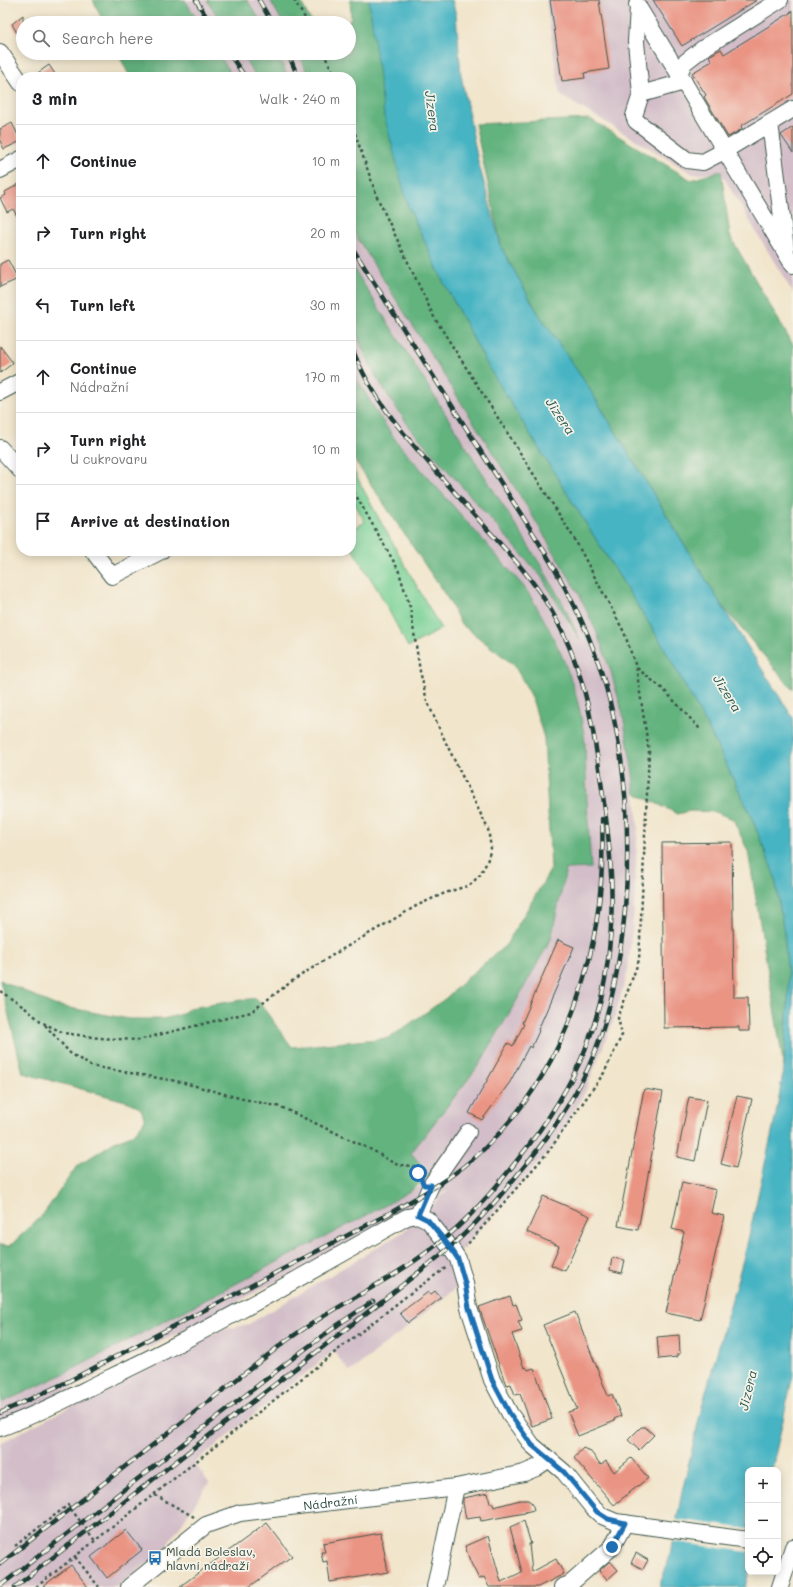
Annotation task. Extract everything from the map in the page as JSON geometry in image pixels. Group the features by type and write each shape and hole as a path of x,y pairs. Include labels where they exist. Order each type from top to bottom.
{"street":[{"path":"681,78 684,63 702,49 780,0"},
{"path":"636,3 790,259"},
{"path":"636,3 636,42 641,94 634,116 636,121 687,160 703,162 793,109"},
{"path":"0,52 16,75"},
{"path":"641,94 681,78"},
{"path":"770,123 790,259"},
{"path":"0,170 16,162"},
{"path":"0,392 16,384"},
{"path":"0,448 16,466"},
{"path":"97,556 112,576 151,556"},
{"path":"418,1215 431,1185 468,1132"},
{"path":"0,1428 55,1404 168,1350 408,1217 418,1215 428,1220 458,1259 465,1283 470,1311 495,1388 510,1414 532,1445 564,1472 597,1512 608,1519 625,1523 745,1540"},
{"name":"Nádražní","path":"129,1587 206,1525 240,1513 456,1487 524,1473 536,1468 549,1458"},
{"path":"435,1587 456,1487"},
{"path":"567,1586 612,1547 625,1523"},
{"path":"780,1587 793,1547 781,1545"}],"path":[{"path":"294,0 304,16"},
{"path":"327,60 333,72"},
{"path":"36,1587 96,1542 407,1296 458,1259 467,1245 548,1152 604,1073 622,1035 618,1018 639,960 649,752 636,667 624,632 574,538 434,317 377,197 356,136"},
{"path":"43,1023 64,1032 99,1038 138,1040 251,1012 295,979 418,904 470,885 480,875 487,862 491,848 488,829 427,700 420,671 410,607 398,569 356,496"},
{"path":"636,667 664,690 700,729"},
{"path":"0,991 25,1008 43,1023 70,1053 91,1066 181,1082 239,1098 281,1107 374,1151 398,1165 413,1166 424,1185 431,1185"},
{"path":"155,1495 206,1525"},
{"path":"15,1546 68,1505 96,1542"},
{"path":"75,1557 99,1587"}],"shaded area":[{"path":"185,0 207,0 217,16 195,16"},
{"path":"247,0 270,0 279,16 257,16"},
{"path":"546,0 793,0 793,293 721,173 693,174 560,95"},
{"path":"222,60 245,60 253,72 230,72"},
{"path":"280,60 302,60 307,72 286,72"},
{"path":"356,236 556,554 579,593 597,633 611,672 623,715 633,774 638,824 634,908 628,971 613,1022 585,1092 550,1150 450,1262 459,1286 350,1372 333,1351 194,1463 209,1483 163,1551 117,1587 0,1587 0,1443 218,1331 249,1324 403,1232 448,1190 394,1220 71,1389 0,1422 0,1403 64,1374 424,1184 430,1175 411,1153 479,1065 551,939 566,869 591,868 584,729 577,697 555,638 525,588 397,442 377,413 356,377 356,332 362,348 376,376 412,430 541,576 558,603 572,630 578,637 562,602 540,564 356,272"}],"green space":[{"path":"93,0 185,0 195,16 101,16"},
{"path":"207,0 247,0 257,16 217,16"},
{"path":"270,0 300,0 308,16 279,16"},
{"path":"350,0 369,0 408,206 444,283 489,368 662,644 708,728 750,813 775,877 784,933 789,986 784,1068 748,851 733,819 715,812 690,811 678,814 635,793 623,715 611,672 597,633 579,594 529,510 356,236 356,72 307,72 302,60 356,60 356,16 351,16"},
{"path":"122,60 222,60 230,72 128,72"},
{"path":"245,60 280,60 286,72 253,72"},
{"path":"590,119 691,180 721,171 730,236 793,345 793,690 722,606 587,385 538,313 502,249 475,124"},
{"path":"356,272 540,564 562,602 580,640 541,576 412,430 376,376 362,348 356,332"},
{"path":"356,377 377,413 397,442 525,588 545,621 562,655 569,673 584,734 591,868 566,869 551,939 479,1065 411,1153 430,1175 413,1189 386,1205 64,1374 1,1403 0,1245 10,1246 44,1213 77,1166 116,1141 134,1134 145,1120 141,1109 129,1102 23,1073 0,980 54,1005 129,1019 163,1019 182,1014 189,1008 256,998 292,1047 389,1038 446,998 506,945 551,869 544,738 531,695 514,665 461,624 448,599 356,462"},
{"path":"356,475 441,629 408,647 379,592 356,555 356,527 365,522 356,506"}],"water":[{"name":"Jizera","path":"369,0 452,0 456,15 461,75 478,161 502,249 538,313 587,385 722,606 793,718 793,1375 773,1467 745,1467 745,1575 748,1575 745,1587 659,1587 669,1559 682,1492 702,1406 746,1249 776,1114 784,1068 789,986 784,933 775,877 750,813 708,728 662,644 489,368 444,283 408,206 384,115"}],"pier":[{"path":"675,1519 745,1529 745,1552 670,1541"}],"building":[{"path":"550,0 599,0 609,69 584,73 585,78 562,81"},
{"path":"653,0 757,0 682,46"},
{"path":"793,11 793,94 741,126 742,129 728,137 704,97 706,95 692,73 712,61 709,56 721,49 724,54"},
{"path":"16,21 16,31 12,24"},
{"path":"49,65 54,72 39,72"},
{"path":"12,123 16,131 16,143 4,149 0,141 0,129"},
{"path":"793,127 793,153 781,135"},
{"path":"16,186 16,214 13,209 7,212 0,198 6,195 5,192"},
{"path":"8,260 16,275 16,280 0,287 0,264"},
{"path":"0,346 13,363 0,373"},
{"path":"732,842 734,997 748,997 749,1031 739,1031 739,1027 664,1028 662,843"},
{"path":"558,940 574,947 538,1030 539,1031 531,1048 529,1046 510,1082 482,1120 469,1113 508,1043 513,1046 524,1024 522,1023"},
{"path":"644,1089 663,1092 638,1230 618,1226"},
{"path":"737,1096 752,1099 736,1168 721,1164"},
{"path":"689,1097 707,1100 695,1161 677,1157"},
{"path":"682,1182 716,1190 711,1213 724,1216 700,1320 666,1313 684,1232 672,1229"},
{"path":"543,1196 590,1216 565,1271 551,1265 559,1246 527,1232"},
{"path":"612,1258 625,1260 622,1273 610,1270"},
{"path":"435,1291 441,1298 408,1323 400,1313 428,1292 430,1295"},
{"path":"510,1296 513,1305 516,1304 522,1320 518,1321 522,1331 512,1334 524,1368 526,1367 528,1370 534,1368 552,1419 532,1426 520,1394 515,1395 511,1384 506,1385 479,1307"},
{"path":"575,1312 608,1396 612,1394 621,1416 614,1419 615,1421 578,1436 568,1412 577,1409 543,1325"},
{"path":"679,1335 680,1354 677,1354 677,1357 659,1359 657,1337"},
{"path":"641,1427 645,1427 654,1435 639,1450 628,1440"},
{"path":"583,1448 590,1451 601,1465 606,1461 614,1472 631,1458 648,1478 614,1505 574,1458"},
{"path":"488,1493 490,1503 493,1503 494,1507 520,1500 528,1500 532,1503 534,1510 481,1521 480,1517 466,1519 463,1498"},
{"path":"524,1521 531,1544 529,1544 532,1572 556,1559 564,1574 538,1587 489,1587 484,1577 479,1579 470,1561 465,1546 488,1536 501,1582 522,1572 510,1527"},
{"path":"267,1523 292,1556 249,1587 179,1587"},
{"path":"126,1530 142,1550 107,1578 91,1557"},
{"path":"381,1533 388,1572 330,1582 327,1561 323,1562 321,1552 325,1552 323,1543"},
{"path":"636,1553 648,1560 643,1569 631,1563"},
{"path":"610,1561 618,1570 607,1580 599,1571"},
{"path":"71,1565 88,1587 42,1587"}],"railway":[{"path":"196,0 206,16"},
{"path":"259,0 268,16"},
{"path":"234,60 242,72"},
{"path":"291,60 296,72"},
{"path":"15,1587 437,1258 468,1231 496,1201 524,1167 565,1111 582,1082 589,1066 597,1047 609,1009 623,930 627,875 627,839 626,804 617,735 610,700 600,666 577,611 543,549 356,254"},
{"path":"0,1564 286,1341 323,1316 399,1271 435,1246 459,1226 500,1182 547,1120 572,1079 585,1050 595,1021 603,991 608,961 612,901 611,870 609,840 593,728 580,677 571,652 560,627 535,585 399,428 367,381 356,359"},
{"path":"0,1413 67,1382 392,1212 451,1176 484,1149 515,1115 541,1078 562,1038 578,997 590,953 598,909 602,864 602,819"},
{"path":"0,1586 297,1355 373,1301"}],"place":[{"name":"Mladá Boleslav, hlavní nádraží","path":"155,1558"}],"route":[{"path":"418,1173 424,1185 431,1185 418,1215 428,1220 458,1259 462,1268 469,1308 495,1388 510,1414 532,1445 564,1472 592,1508 608,1519 625,1523 612,1547"}]}
